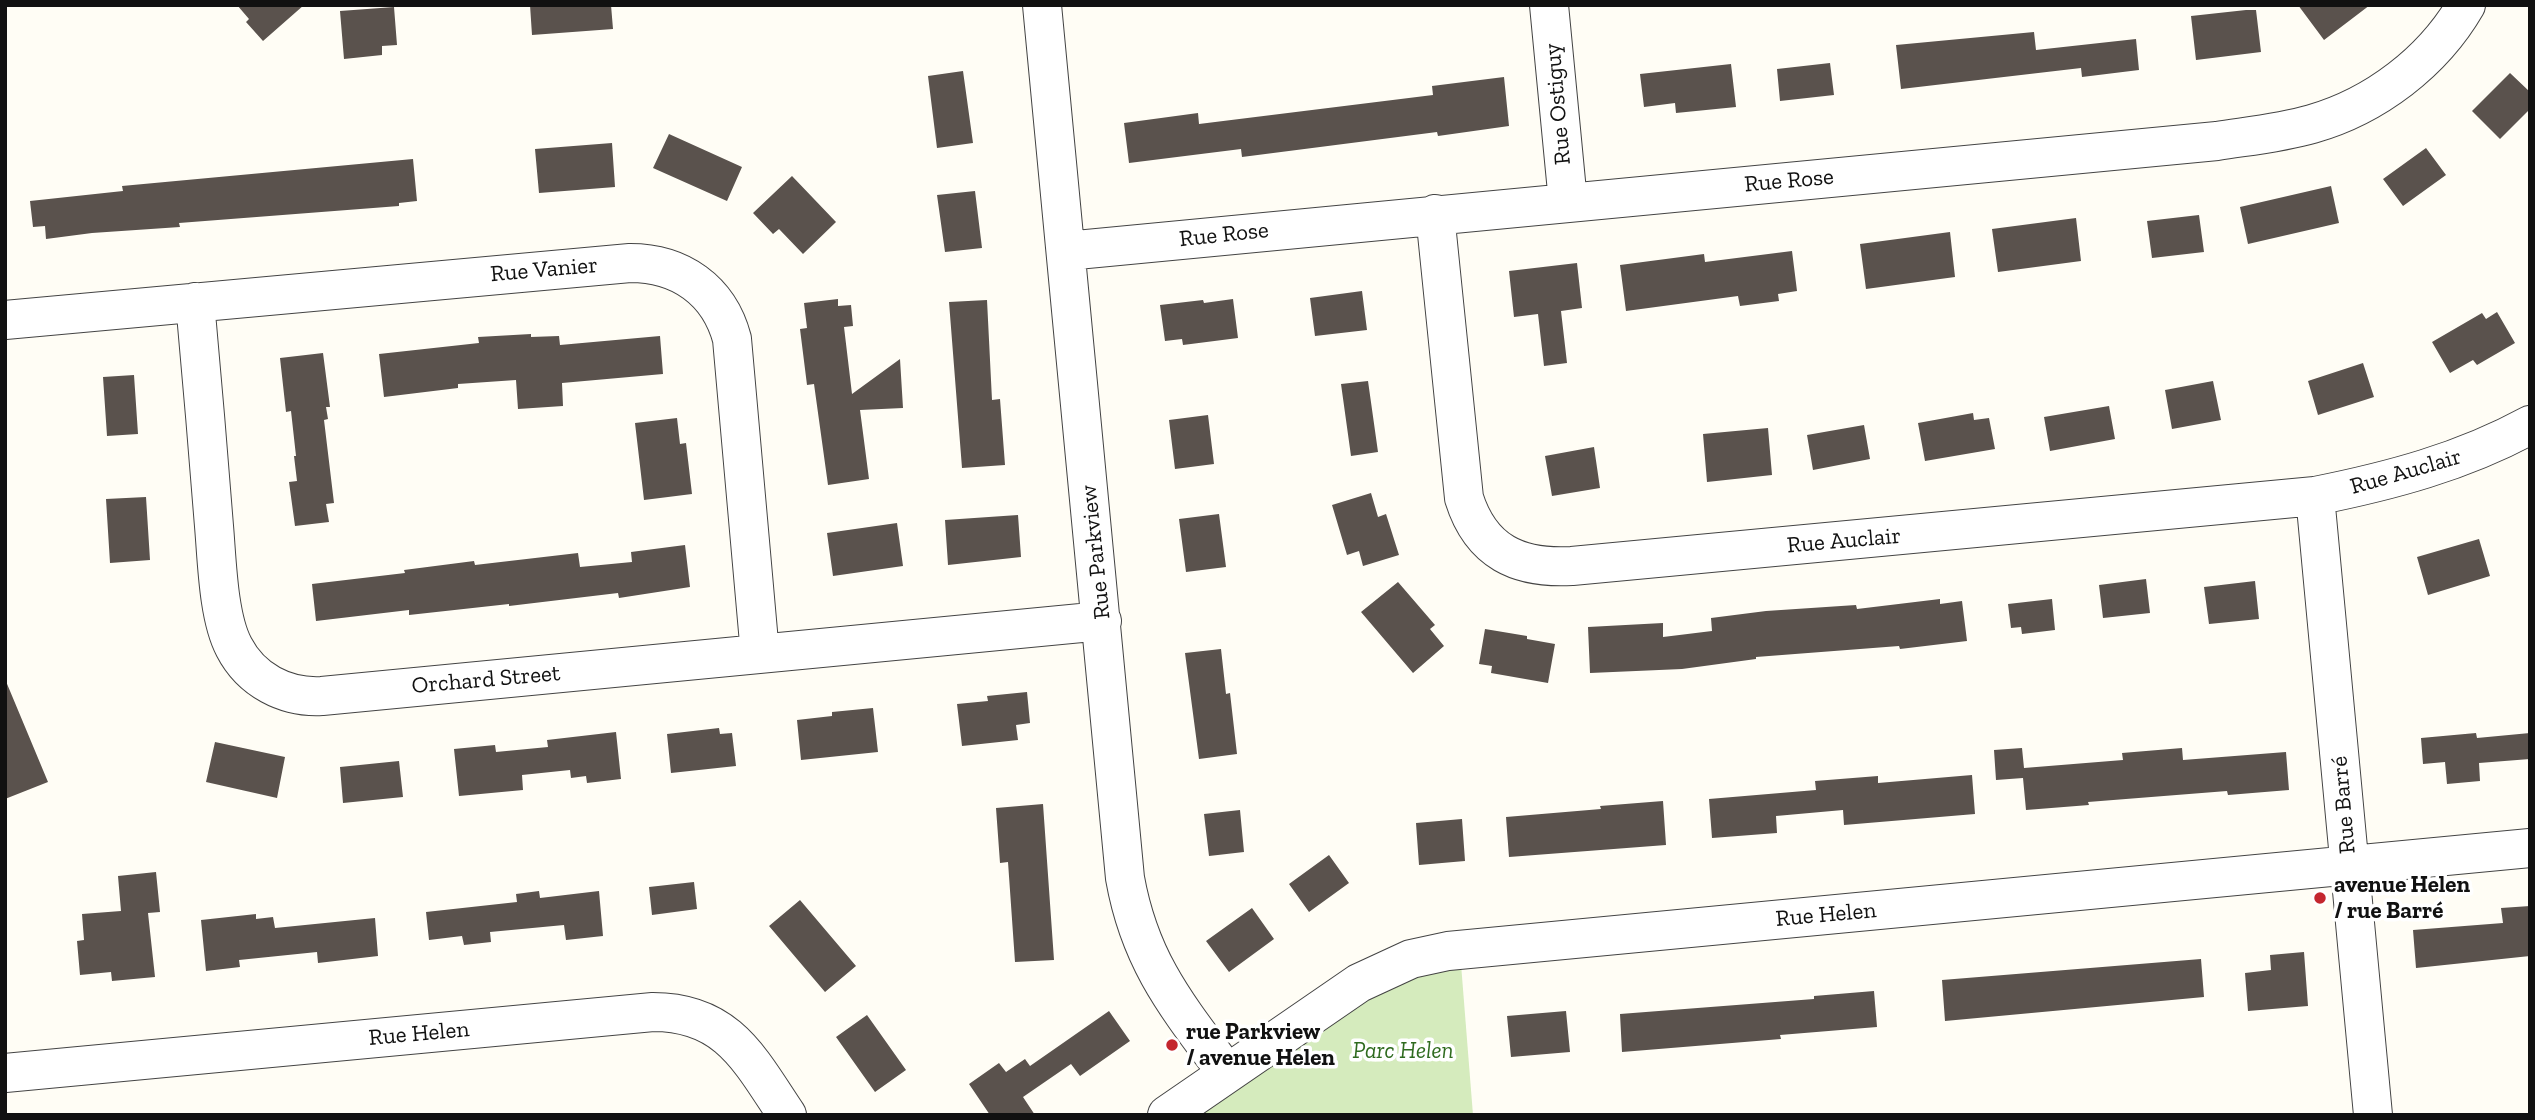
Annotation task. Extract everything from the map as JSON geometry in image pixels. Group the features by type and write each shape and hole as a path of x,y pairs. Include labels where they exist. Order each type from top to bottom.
{"street":[{"name":"Rue Parkview","path":"1042,5 1123,858 1132,914 1157,975 1227,1073"},
{"name":"Rue Ostiguy","path":"1549,5 1568,202"},
{"name":"Rue Rose","path":"1066,251 2217,141 2291,130 2333,117 2362,104 2389,87 2437,44 2466,5"},
{"name":"Rue Auclair","path":"1435,214 1464,498 1472,520 1486,539 1503,554 1525,564 1548,568 1572,566 2315,496 2375,485 2417,473 2487,447 2530,425"},
{"name":"Rue Vanier","path":"5,320 630,263 667,268 690,278 717,305 732,339 760,654"},
{"name":"Orchard Street","path":"195,302 224,616 230,639 248,668 267,683 288,692 311,696 1102,621"},
{"name":"Rue Barré","path":"2315,496 2373,1115"},
{"name":"Rue Helen","path":"1167,1115 1359,983 1411,959 1448,951 2530,848"},
{"name":"Rue Helen","path":"5,1073 639,1013 677,1012 711,1024 731,1037 747,1055 787,1115"}],"green space":[{"name":"Parc Helen","path":"1461,964 1473,1115 1196,1115 1344,1012 1397,983"}],"building":[{"path":"237,5 304,5 263,41 246,22 249,19"},
{"path":"530,5 611,5 613,29 532,35"},
{"path":"2298,5 2370,5 2324,40"},
{"path":"394,7 397,45 382,46 382,55 344,59 340,11"},
{"path":"2256,10 2261,52 2196,60 2191,16"},
{"path":"2034,32 2036,50 2136,39 2139,70 2082,77 2081,68 1901,89 1896,45"},
{"path":"1830,63 1834,95 1780,101 1777,69"},
{"path":"1731,64 1736,107 1676,113 1675,103 1644,107 1640,74"},
{"path":"963,71 973,143 937,148 928,76"},
{"path":"2510,73 2530,92 2530,109 2500,139 2472,111"},
{"path":"1504,77 1509,126 1438,136 1437,132 1242,157 1241,149 1129,163 1124,123 1198,113 1199,124 1433,95 1432,86"},
{"path":"669,134 742,167 727,201 653,168"},
{"path":"612,143 615,187 539,193 535,149"},
{"path":"2426,148 2446,175 2403,206 2383,179"},
{"path":"413,159 417,201 399,203 399,206 179,223 180,227 46,239 45,226 33,227 30,201 123,191 122,186"},
{"path":"792,176 836,222 803,254 779,229 773,234 753,213"},
{"path":"2331,186 2339,223 2248,244 2240,207"},
{"path":"975,191 982,248 945,252 937,195"},
{"path":"2199,215 2204,252 2152,258 2147,221"},
{"path":"2076,218 2081,261 1998,272 1992,229"},
{"path":"1950,232 1955,277 1866,289 1860,244"},
{"path":"1792,251 1797,291 1778,294 1779,301 1740,306 1738,296 1626,311 1620,265 1704,254 1705,262"},
{"path":"1577,263 1582,308 1561,311 1567,363 1544,366 1538,314 1514,317 1509,271"},
{"path":"1362,291 1367,330 1315,336 1310,298"},
{"path":"838,299 838,306 851,305 853,326 844,327 852,394 900,359 903,408 860,410 869,479 828,485 814,384 807,385 800,329 807,328 804,303"},
{"path":"1233,299 1238,338 1183,345 1182,339 1165,341 1160,305"},
{"path":"987,300 992,400 1000,399 1005,465 962,468 949,302"},
{"path":"2497,312 2515,343 2477,365 2473,360 2450,373 2432,342 2482,313 2486,319"},
{"path":"531,334 531,337 559,336 560,345 660,336 663,374 562,383 563,406 518,409 516,380 458,384 458,388 384,397 379,354 479,343 478,337"},
{"path":"323,353 330,407 326,407 328,419 324,420 334,503 326,504 329,522 295,526 289,482 297,481 296,456 291,411 286,412 280,358"},
{"path":"2363,363 2374,397 2318,415 2308,381"},
{"path":"134,375 138,434 107,436 103,377"},
{"path":"1368,381 1378,452 1351,456 1341,384"},
{"path":"2213,381 2221,420 2172,429 2165,390"},
{"path":"2109,406 2115,439 2050,451 2044,417"},
{"path":"1973,413 1974,420 1989,418 1995,449 1925,461 1918,423"},
{"path":"1208,415 1214,464 1175,469 1169,420"},
{"path":"677,418 680,444 686,443 692,494 644,500 635,423"},
{"path":"1864,425 1870,459 1813,470 1807,435"},
{"path":"1768,428 1772,475 1707,482 1703,434"},
{"path":"1594,447 1600,488 1552,496 1545,456"},
{"path":"1371,493 1378,517 1386,514 1399,555 1363,566 1359,551 1347,555 1332,505"},
{"path":"146,497 150,560 110,563 106,499"},
{"path":"1219,514 1226,567 1186,572 1179,519"},
{"path":"1018,515 1021,557 948,565 945,520"},
{"path":"897,523 903,566 833,576 827,533"},
{"path":"2479,539 2490,576 2428,595 2417,557"},
{"path":"685,545 690,587 619,598 618,593 509,606 409,615 409,610 316,621 312,584 405,573 404,570 474,561 475,565 578,553 580,567 632,562 631,552"},
{"path":"2146,579 2150,613 2103,618 2099,585"},
{"path":"2255,581 2259,619 2209,624 2204,587"},
{"path":"1398,582 1435,625 1430,629 1444,646 1413,673 1361,612"},
{"path":"1940,599 1940,604 1962,601 1967,641 1900,649 1899,646 1756,657 1682,669 1590,673 1588,627 1663,623 1663,637 1712,631 1711,618 1856,605 1857,609"},
{"path":"2052,599 2055,630 2022,634 2021,627 2011,628 2008,604"},
{"path":"1485,629 1555,644 1548,683 1491,673 1492,666 1479,664"},
{"path":"1221,649 1226,694 1230,693 1237,754 1199,759 1185,653"},
{"path":"5,679 48,782 5,799"},
{"path":"1027,692 1030,723 1016,725 1018,740 962,746 957,704 988,701 987,696"},
{"path":"873,708 878,752 801,760 797,720 832,716 832,712"},
{"path":"719,728 720,734 732,733 736,766 671,773 667,734"},
{"path":"616,732 621,779 587,783 586,776 571,778 570,770 522,775 523,790 459,796 454,749 495,745 496,752 548,747 547,740"},
{"path":"2476,733 2477,738 2530,733 2530,759 2479,763 2480,781 2447,784 2445,762 2423,764 2421,738"},
{"path":"215,742 285,757 277,798 206,782"},
{"path":"2022,748 2024,768 2123,760 2122,753 2182,748 2183,760 2286,752 2289,790 2228,795 2227,791 2088,802 2089,805 2026,810 2023,778 1996,780 1994,750"},
{"path":"399,761 403,797 343,803 340,767"},
{"path":"1972,775 1975,814 1844,825 1843,810 1776,816 1777,833 1712,838 1709,799 1816,790 1815,781 1878,776 1878,783"},
{"path":"1663,801 1666,845 1509,857 1506,817"},
{"path":"1043,804 1054,960 1015,962 1008,862 1000,863 996,808"},
{"path":"1240,810 1244,852 1209,856 1204,814"},
{"path":"1462,819 1465,861 1419,865 1416,823"},
{"path":"1329,855 1349,883 1309,912 1289,884"},
{"path":"156,872 160,912 148,913 155,977 112,981 111,972 80,975 77,941 84,940 82,914 121,911 118,876"},
{"path":"694,882 697,909 652,915 649,887"},
{"path":"539,891 540,898 599,891 603,936 566,940 564,925 490,932 491,942 464,945 462,936 429,940 426,912 517,902 516,894"},
{"path":"800,900 856,966 825,992 769,926"},
{"path":"2530,906 2530,956 2416,968 2413,930 2503,923 2501,908"},
{"path":"1252,908 1274,939 1229,972 1206,941"},
{"path":"256,914 256,919 273,917 275,928 375,918 378,956 318,963 317,952 239,960 240,967 206,971 201,920"},
{"path":"2304,952 2308,1006 2248,1011 2245,973 2271,970 2270,955"},
{"path":"2201,959 2204,997 1945,1021 1942,980"},
{"path":"1874,991 1877,1027 1780,1035 1781,1039 1622,1052 1620,1014 1814,999 1814,996"},
{"path":"1109,1011 1130,1041 1080,1076 1071,1064 1023,1097 1035,1115 990,1115 969,1084 999,1063 1006,1072 1025,1059 1030,1066"},
{"path":"1566,1011 1570,1052 1511,1057 1507,1016"},
{"path":"867,1015 906,1070 875,1092 836,1037"}],"place":[{"name":"avenue Helen / rue Barré","path":"2320,898"},
{"name":"rue Parkview / avenue Helen","path":"1172,1045"}]}
